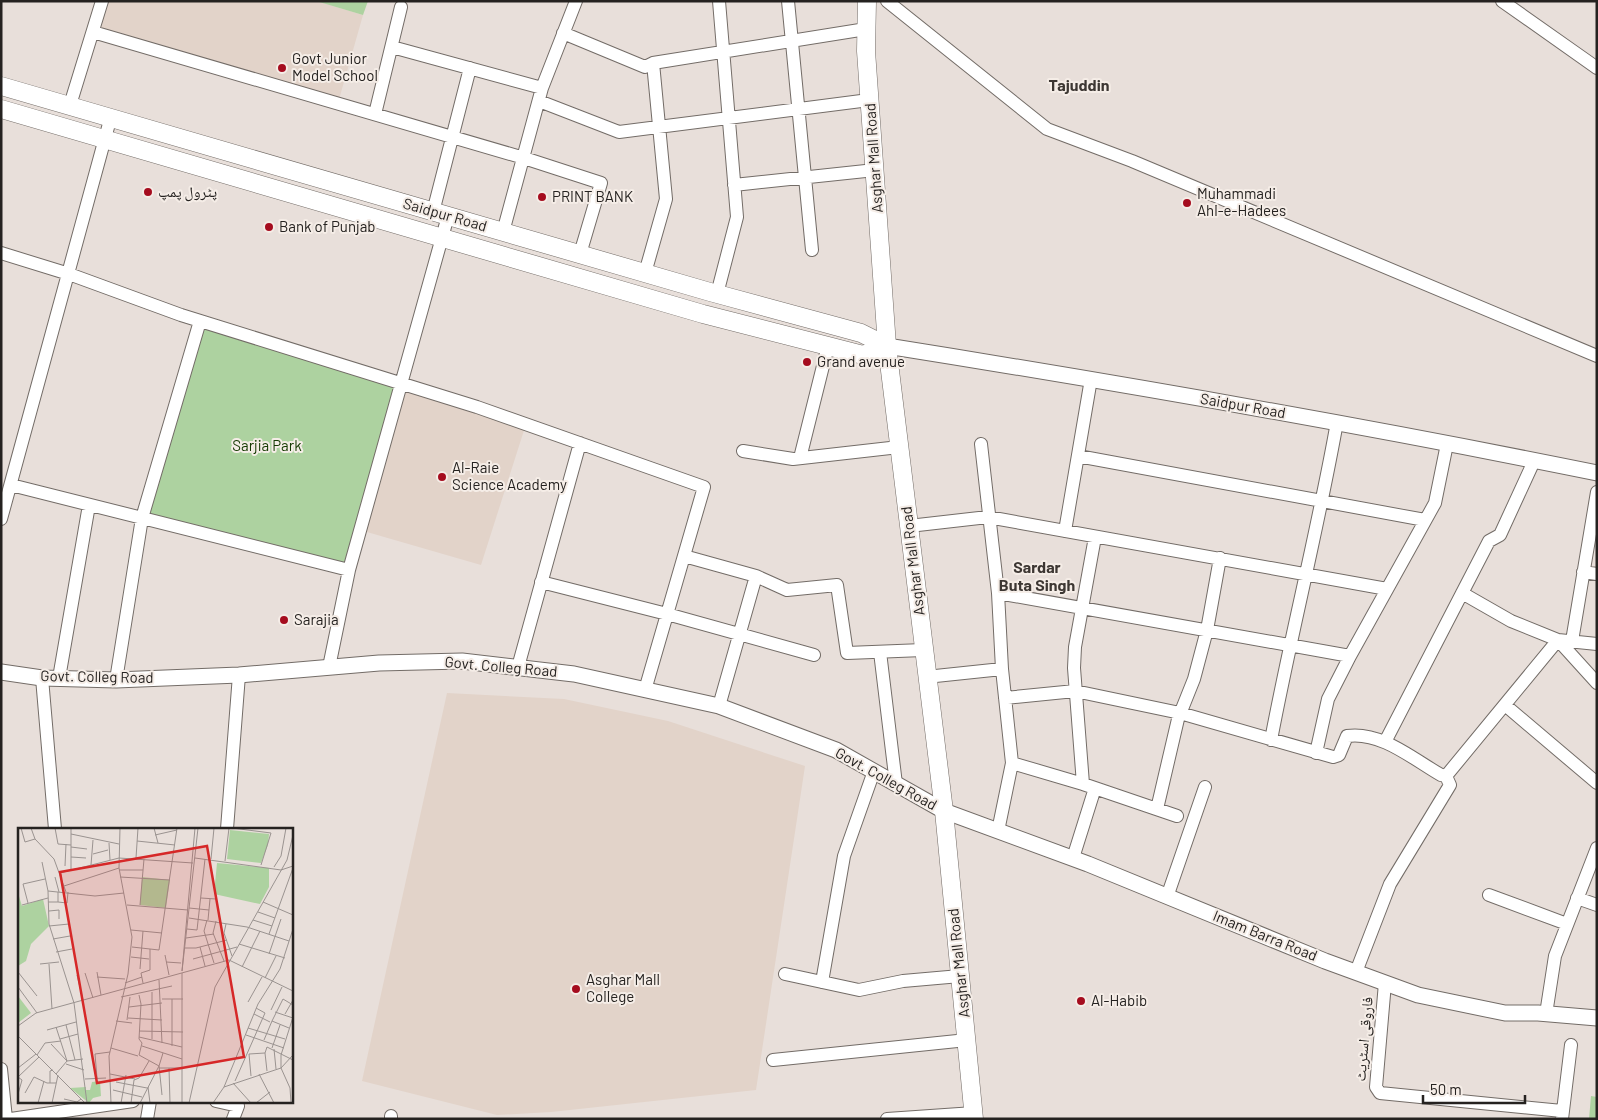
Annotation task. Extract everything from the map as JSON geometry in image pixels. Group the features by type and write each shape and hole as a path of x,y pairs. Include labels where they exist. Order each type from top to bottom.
{"main road":[{"name":"Asghar Mall Road","path":"868,1 866,51 887,346 926,677 944,811 974,1116"},
{"name":"Saidpur Road","path":"1,86 110,120 717,294 861,333 887,346"},
{"name":"Saidpur Road","path":"1,110 703,314 863,354 887,346"}],"street":[{"path":"70,106 102,1"},
{"path":"503,232 541,95 576,1"},
{"path":"717,294 737,216 719,1"},
{"path":"788,1 812,250"},
{"path":"887,1 1047,129 1132,161 1597,356"},
{"path":"1502,1 1597,68"},
{"path":"376,114 401,7"},
{"path":"563,33 645,67 653,63 866,29"},
{"path":"93,32 524,158 600,183 580,254"},
{"path":"392,47 470,68 541,95 619,132 870,100"},
{"path":"645,273 666,199 653,63"},
{"path":"329,666 349,570 442,238 440,214 452,137 470,68"},
{"path":"1,519 70,274 103,140 110,120"},
{"path":"734,185 875,170"},
{"path":"1,253 70,274 200,321 402,383 704,487 645,690"},
{"path":"116,680 142,518 200,321"},
{"path":"800,458 828,346"},
{"name":"Saidpur Road","path":"887,346 1337,422 1597,473"},
{"path":"1065,532 1091,379"},
{"path":"1271,740 1289,645 1323,500 1337,422"},
{"path":"518,668 580,443"},
{"path":"981,444 998,593 1002,669 1012,763 998,831"},
{"path":"1316,753 1328,699 1435,503 1448,444"},
{"path":"743,451 800,458 899,447"},
{"path":"1078,456 1425,520"},
{"path":"1385,742 1489,540 1500,535 1534,460"},
{"path":"11,485 349,570"},
{"path":"1572,641 1597,492"},
{"path":"59,678 89,505"},
{"path":"909,526 988,517 1387,589"},
{"path":"1073,858 1089,786 1075,691 1075,647 1095,537"},
{"path":"684,556 756,576 787,590 837,585 847,653 923,650"},
{"path":"1157,809 1180,713 1194,679 1207,630 1220,558"},
{"path":"1583,572 1597,574"},
{"path":"719,706 756,576"},
{"path":"542,582 814,655"},
{"path":"998,593 1083,606 1350,656"},
{"path":"1462,593 1511,621 1558,640 1597,644"},
{"path":"1558,640 1597,683"},
{"path":"1446,776 1558,640"},
{"path":"880,652 896,784"},
{"name":"Govt. Colleg Road","path":"1,672 42,678 116,680 238,676 329,666 462,661 574,674 719,706 836,750 944,811"},
{"path":"926,677 1002,669"},
{"path":"227,828 238,676"},
{"path":"42,678 56,828"},
{"path":"1005,698 1075,691 1180,713 1333,757 1339,755 1347,736 1366,736 1385,742 1441,775 1446,776 1450,784 1390,884 1356,972"},
{"path":"1505,705 1597,782"},
{"path":"1012,763 1089,786 1177,816"},
{"path":"822,982 844,856 874,771"},
{"path":"1167,897 1205,787"},
{"name":"Imam Barra Road","path":"944,811 1073,858 1167,897 1418,995 1505,1013 1597,1018"},
{"path":"1546,1014 1555,956 1597,848"},
{"path":"1489,895 1567,924"},
{"path":"1578,898 1597,905"},
{"path":"785,974 858,990 903,981 960,976"},
{"name":"فاروقی اسٹریٹ","path":"1385,983 1376,1087 1380,1093 1562,1115"},
{"path":"773,1060 967,1040"},
{"path":"1562,1115 1571,1045"},
{"path":"1,1069 6,1119"},
{"path":"12,1119 125,1102"},
{"path":"147,1119 150,1102"},
{"path":"220,1102 238,1106 233,1119"},
{"path":"887,1119 974,1116"}],"shaded area":[{"name":"Govt Junior Model School","path":"102,1 317,1 363,15 338,103 93,32"},
{"name":"Al-Raie Science Academy","path":"402,383 526,424 481,565 360,530"},
{"name":"Asghar Mall College","path":"447,693 564,699 668,721 805,766 756,1090 551,1112 497,1115 362,1081"}],"green space":[{"path":"316,1 368,1 363,15"},
{"name":"Sarjia Park","path":"200,321 402,383 349,570 142,518"},
{"path":"1591,1096 1597,1097 1597,1119 1589,1119"}],"place":[{"name":"Govt Junior Model School","path":"282,68"},
{"name":"پٹرول پمپ","path":"148,192"},
{"name":"PRINT BANK","path":"542,197"},
{"name":"Muhammadi Ahl-e-Hadees","path":"1187,203"},
{"name":"Bank of Punjab","path":"269,227"},
{"name":"Grand avenue","path":"807,362"},
{"name":"Al-Raie Science Academy","path":"442,477"},
{"name":"Sarajia","path":"284,620"},
{"name":"Asghar Mall College","path":"576,989"},
{"name":"Al-Habib","path":"1081,1001"}],"district":[{"name":"Tajuddin","path":"1079,85"},
{"name":"Sardar Buta Singh","path":"1037,576"}]}
